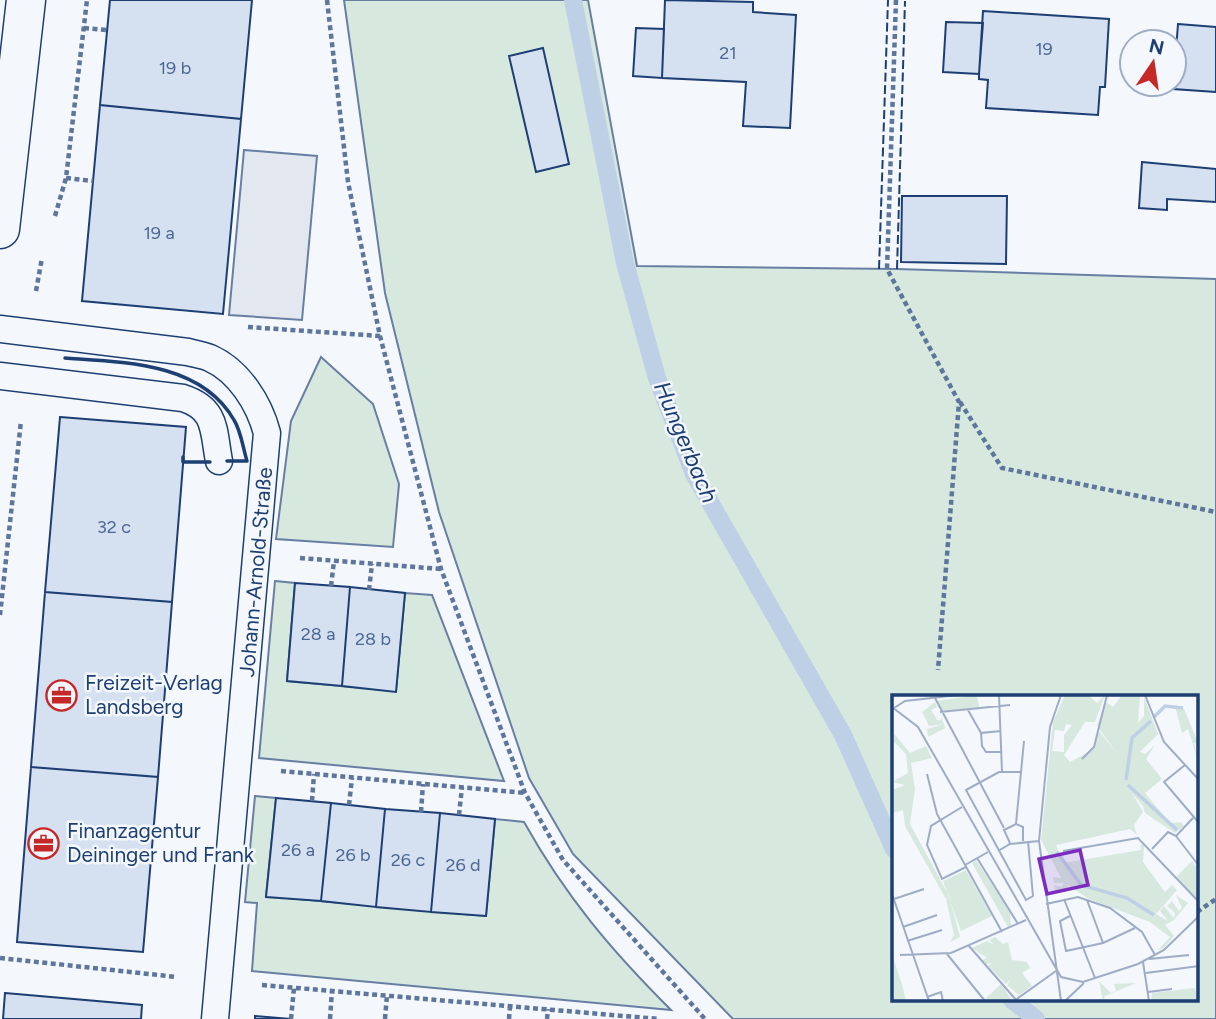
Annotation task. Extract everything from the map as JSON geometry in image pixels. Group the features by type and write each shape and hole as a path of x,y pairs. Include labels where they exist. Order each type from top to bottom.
{"main road":[{"path":"0,229 26,0"}],"lane":[{"name":"Johann-Arnold-Straße","path":"0,329 188,352 210,358 226,368 240,382 263,417 267,433 258,555 215,1019"},
{"path":"0,376 194,402 203,407 211,419 219,461"}],"path":[{"path":"327,0 353,207 380,336 441,569 525,793 563,860 705,1019"},
{"path":"896,0 887,269 959,402 1002,468 1216,512"},
{"path":"83,28 107,30"},
{"path":"66,178 93,181"},
{"path":"938,670 959,402"},
{"path":"258,555 441,569"},
{"path":"331,586 334,561"},
{"path":"369,590 372,564"},
{"path":"239,768 525,793"},
{"path":"312,802 314,774"},
{"path":"349,805 352,778"},
{"path":"421,812 423,784"},
{"path":"460,815 462,787"},
{"path":"1198,911 1216,899"},
{"path":"0,958 294,988 658,1019"},
{"path":"291,1019 294,988"},
{"path":"330,1019 332,990"},
{"path":"385,1019 387,995"},
{"path":"509,1019 510,1006"},
{"path":"547,1019 548,1009"}],"shaded area":[{"path":"344,0 588,0 637,266 897,269 1216,279 1216,1019 733,1019 573,854 529,778 439,512 385,293"},
{"path":"244,150 317,156 302,320 229,315"},
{"path":"321,357 373,404 399,484 393,547 276,539 291,421"},
{"path":"275,581 295,583 287,681 396,691 405,593 432,595 504,781 259,758"},
{"path":"255,796 276,798 266,896 486,916 495,819 524,822 573,899 629,966 671,1010 252,971 257,903 245,902"}],"building":[{"path":"110,0 252,0 241,119 100,105"},
{"path":"665,0 753,2 753,12 796,15 790,128 743,126 746,82 662,78"},
{"path":"983,11 1109,19 1105,87 1100,87 1098,115 986,108 988,80 979,79"},
{"path":"946,22 983,23 979,74 943,72"},
{"path":"1178,24 1216,27 1216,92 1188,90 1188,28 1178,28"},
{"path":"636,28 664,29 662,78 633,76"},
{"path":"543,48 569,164 536,172 509,56"},
{"path":"100,105 241,119 223,314 82,301"},
{"path":"1142,162 1216,169 1216,202 1167,199 1167,210 1139,208"},
{"path":"902,196 1007,196 1006,264 901,262"},
{"path":"60,417 186,427 172,602 45,592"},
{"path":"295,583 350,587 342,686 287,681"},
{"path":"350,587 405,593 396,692 342,686"},
{"path":"45,592 172,602 158,777 31,767"},
{"path":"31,767 158,777 143,952 17,942"},
{"path":"276,798 331,803 321,901 266,897"},
{"path":"331,803 385,809 376,907 321,901"},
{"path":"385,809 440,813 431,912 376,907"},
{"path":"440,813 495,819 486,916 431,912"},
{"path":"5,993 142,1005 141,1019 3,1019"},
{"path":"255,1016 291,1019 255,1019"}],"waterway":[{"name":"Hungerbach","path":"573,0 625,263 657,378 694,474 843,735 892,845"},
{"name":"Hungerbach","path":"1015,1002 1036,1019"}],"fence":[{"path":"879,269 888,0"},
{"path":"897,269 905,1"}],"wall":[{"path":"65,358 135,364 181,376 202,386 220,401 238,429 247,461 227,461"},
{"path":"183,457 183,462 210,462"}],"place":[{"name":"Freizeit-Verlag Landsberg","path":"62,695"},
{"name":"Finanzagentur Deininger und Frank","path":"44,843"}]}
